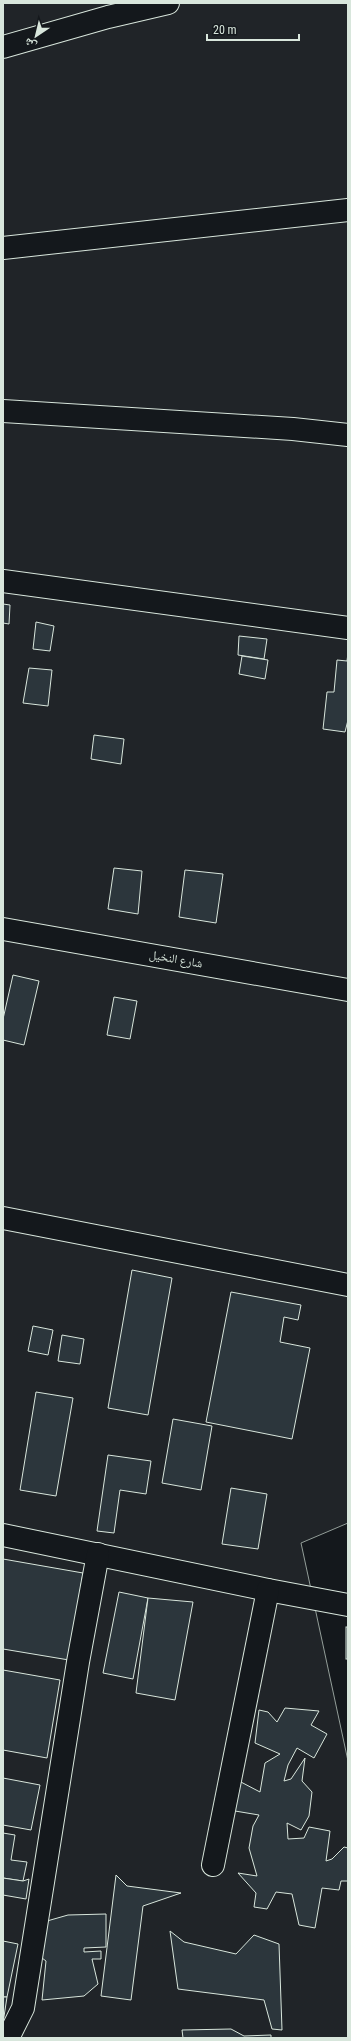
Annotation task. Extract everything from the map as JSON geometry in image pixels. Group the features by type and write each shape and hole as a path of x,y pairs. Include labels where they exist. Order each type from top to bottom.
{"street":[{"path":"3,47 107,10 168,3"},
{"path":"3,248 348,210"},
{"path":"3,411 292,429 348,435"},
{"path":"3,581 348,628"},
{"name":"شارع النخيل","path":"3,929 348,990"},
{"path":"3,1218 348,1285"},
{"path":"3,1535 268,1590 348,1604"},
{"path":"8,2038 23,2008 78,1662 98,1554"},
{"path":"213,1865 268,1590"}],"shaded area":[{"path":"3,3 348,3 348,1523 301,1543 348,1761 348,2038 3,2038"}],"building":[{"path":"3,604 10,605 9,624 3,623"},
{"path":"36,622 54,626 50,651 33,649"},
{"path":"239,636 267,639 264,659 238,655"},
{"path":"348,653 348,720 345,732 323,729 327,692 334,692 337,660 347,661"},
{"path":"242,656 268,660 265,679 239,674"},
{"path":"29,668 52,670 48,706 23,703"},
{"path":"94,735 124,739 121,764 91,759"},
{"path":"114,868 142,871 138,914 108,909"},
{"path":"185,870 223,874 216,923 179,917"},
{"path":"13,975 39,981 24,1045 3,1040 3,1019"},
{"path":"114,997 137,1001 130,1039 107,1035"},
{"path":"132,1270 172,1278 148,1415 108,1408"},
{"path":"231,1292 301,1305 298,1320 284,1317 280,1342 310,1348 292,1439 206,1422"},
{"path":"33,1326 53,1330 48,1355 28,1351"},
{"path":"62,1335 84,1339 80,1364 58,1361"},
{"path":"36,1392 73,1398 56,1496 20,1490"},
{"path":"173,1419 212,1426 201,1490 162,1483"},
{"path":"108,1455 151,1461 146,1494 120,1490 114,1533 97,1531"},
{"path":"231,1488 267,1494 258,1549 222,1544"},
{"path":"3,1559 83,1573 69,1660 3,1649"},
{"path":"119,1592 148,1598 133,1679 103,1673"},
{"path":"148,1598 193,1602 175,1700 136,1693"},
{"path":"346,1627 348,1627 348,1659 346,1659"},
{"path":"3,1670 60,1680 47,1758 3,1750"},
{"path":"285,1708 319,1711 311,1725 327,1734 314,1758 297,1748 288,1765 284,1781 291,1779 305,1758 302,1781 312,1792 309,1816 301,1830 287,1823 288,1839 304,1838 309,1827 330,1831 326,1861 332,1859 344,1847 348,1848 348,1881 341,1881 339,1890 322,1888 315,1928 299,1925 292,1894 276,1892 267,1909 254,1907 256,1893 238,1873 257,1876 249,1848 253,1826 259,1815 235,1811 239,1781 260,1792 265,1763 280,1754 255,1743 259,1710 268,1712 277,1722"},
{"path":"3,1778 40,1785 31,1830 3,1825"},
{"path":"3,1833 15,1835 11,1860 27,1862 23,1881 3,1878"},
{"path":"116,1875 127,1886 181,1893 143,1906 131,2000 101,1996"},
{"path":"3,1878 23,1881 29,1879 26,1899 3,1895"},
{"path":"106,1914 106,1947 84,1948 84,1952 101,1951 101,1959 92,1959 98,1984 84,1996 42,2000 46,1961 38,1955 47,1921 68,1915"},
{"path":"170,1931 184,1942 236,1954 254,1935 279,1944 282,2030 272,2029 264,2000 178,1989"},
{"path":"3,1941 18,1944 7,1997 3,1997"},
{"path":"3,1997 7,1997 3,2023"},
{"path":"231,2029 244,2036 271,2035 271,2038 183,2038 182,2030"}]}
